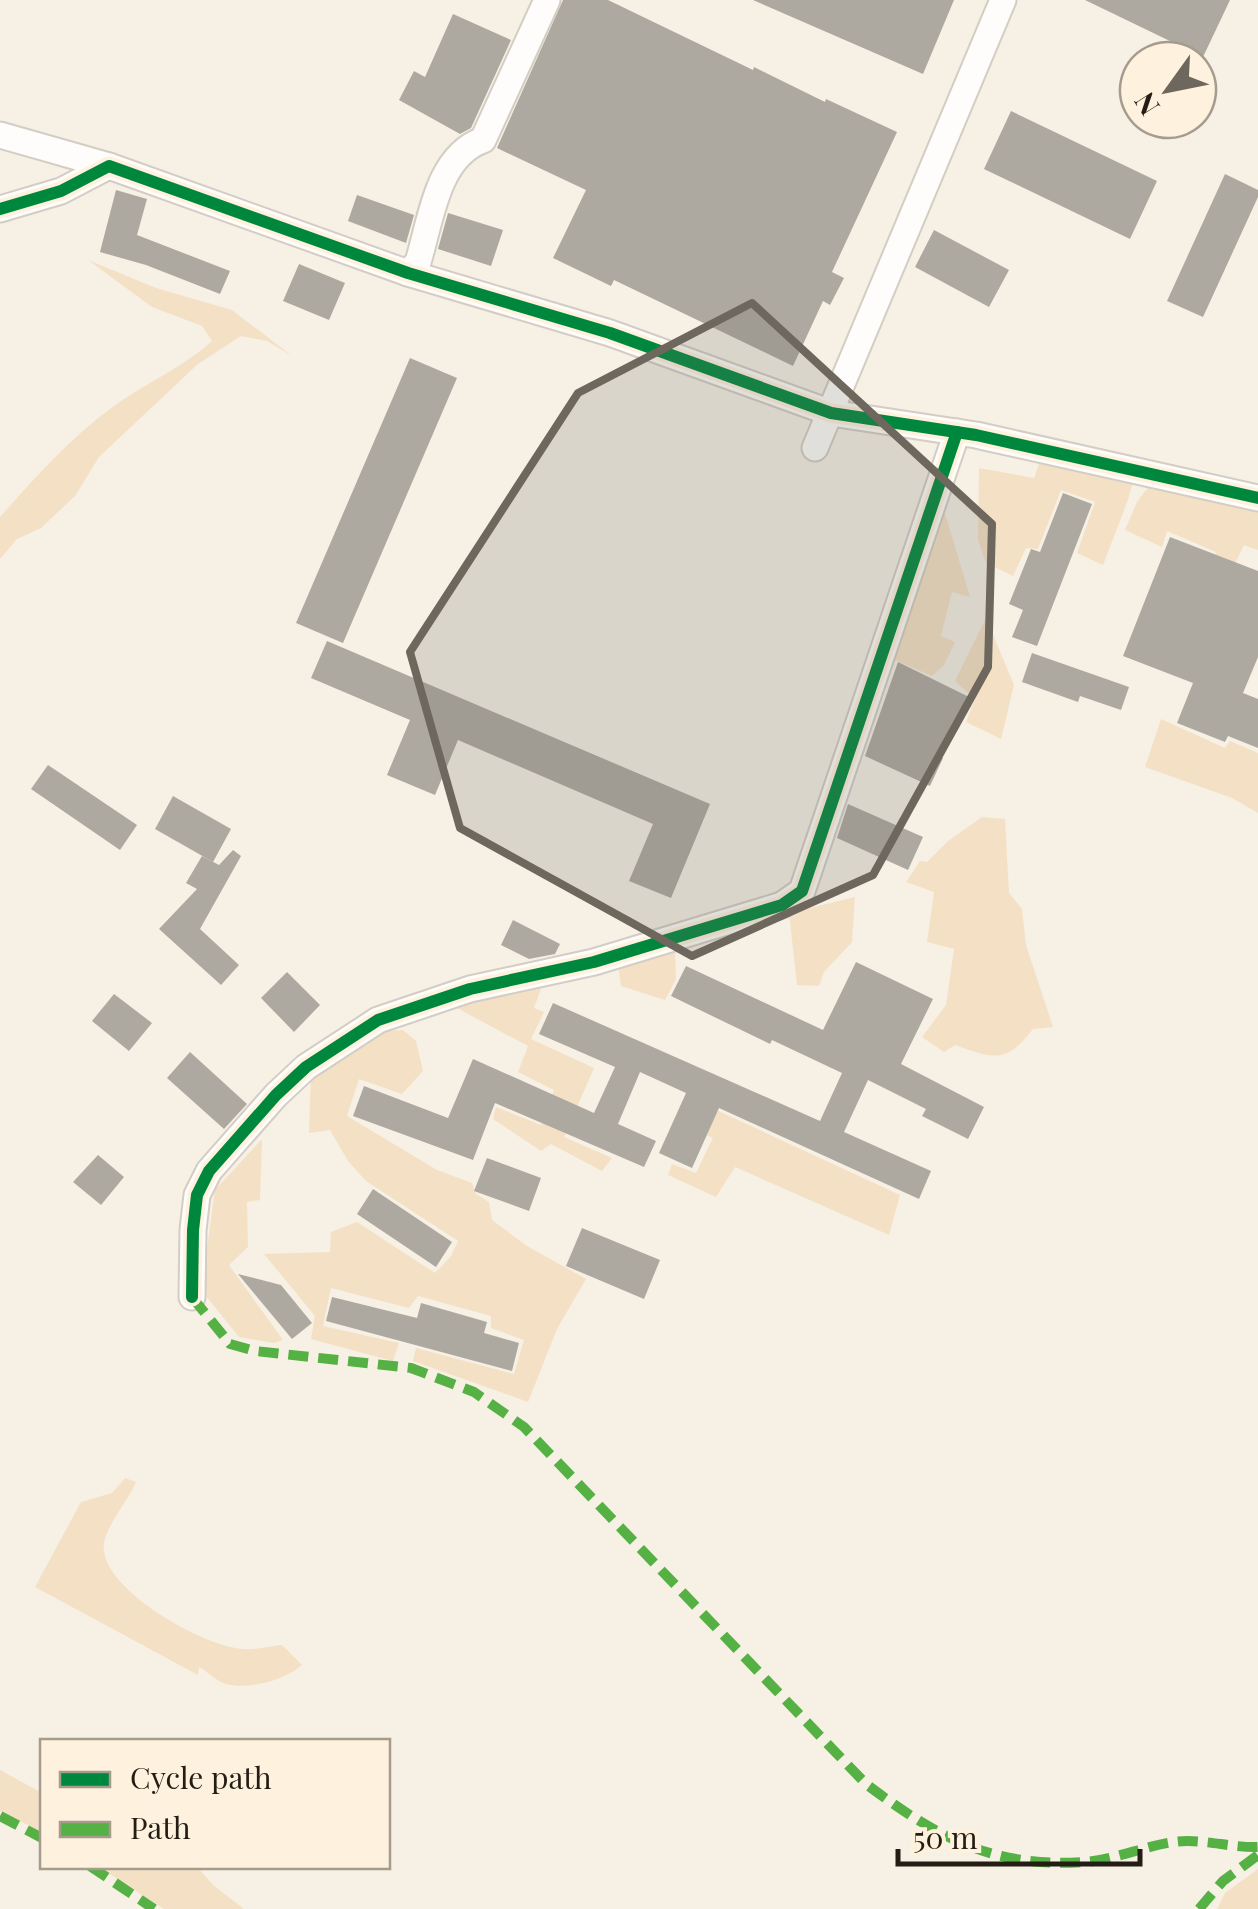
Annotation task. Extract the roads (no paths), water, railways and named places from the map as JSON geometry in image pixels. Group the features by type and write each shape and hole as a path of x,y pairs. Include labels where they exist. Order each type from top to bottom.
{"street":[{"path":"408,272 418,262 448,166 464,146 483,140 548,0"},
{"path":"815,448 1003,0"},
{"path":"0,135 108,166 408,272 610,333 831,413 957,432 1258,498"},
{"path":"0,210 60,191 108,166"},
{"path":"192,1297 198,1195 210,1171 276,1095 306,1067 378,1020 470,990 594,962 782,905 802,890 957,432"}]}
